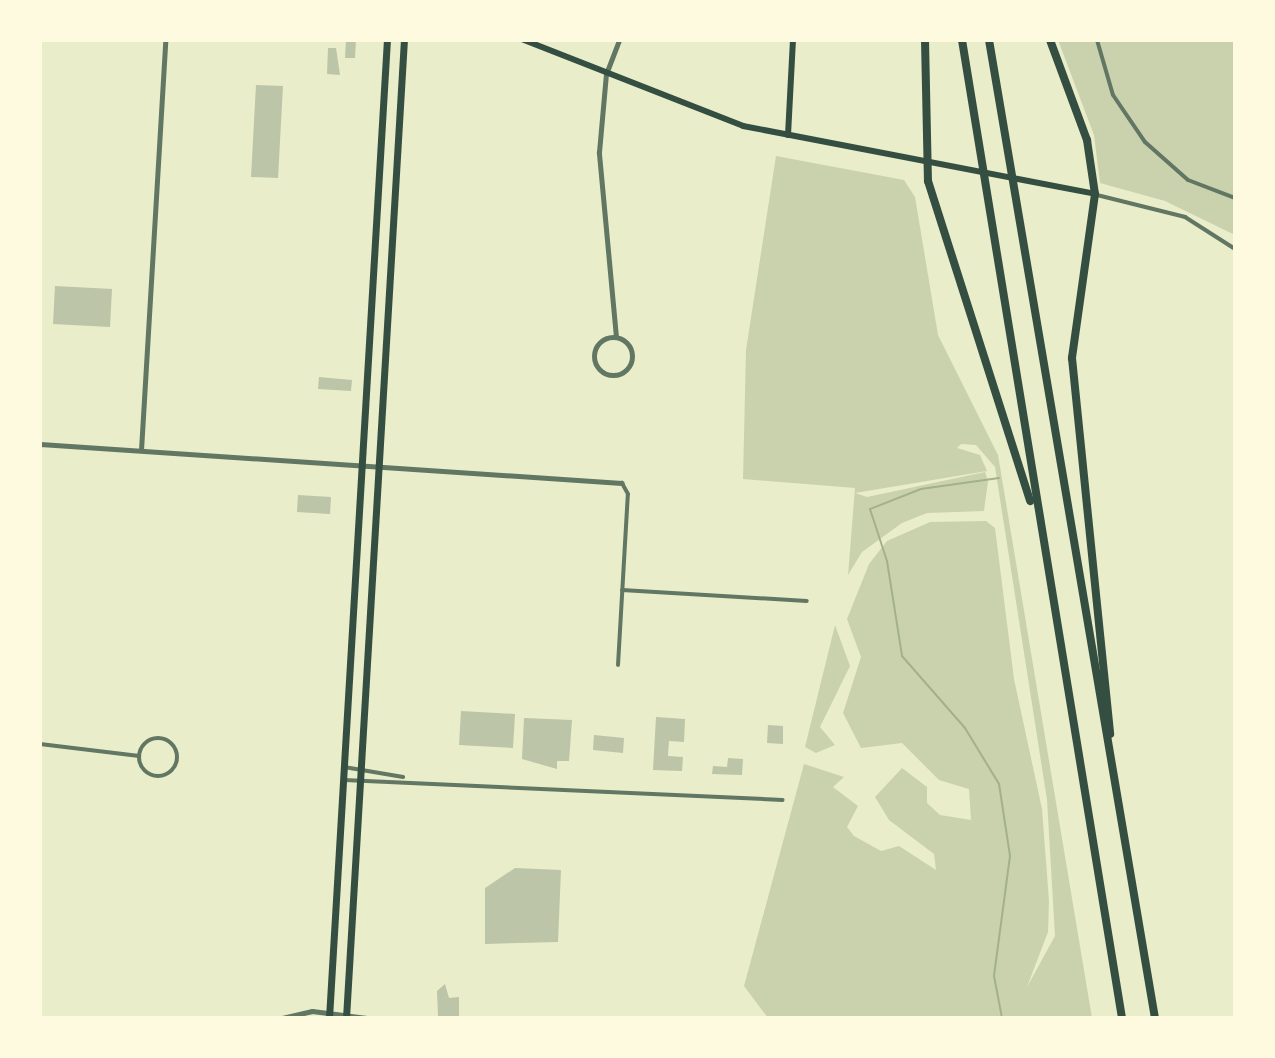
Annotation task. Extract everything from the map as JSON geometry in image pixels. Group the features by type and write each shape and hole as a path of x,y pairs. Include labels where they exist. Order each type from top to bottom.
{"highway":[{"path":"925,40 925,161 949,263 979,331 1036,512"},
{"path":"962,40 1036,512 1122,1018"},
{"path":"989,40 1155,1018"},
{"path":"1050,40 1087,140 1095,194 1072,358 1074,419 1116,794"}],"main road":[{"path":"329,1015 387,40"},
{"path":"346,1015 404,40"},
{"path":"524,40 702,115 788,135 1095,194"},
{"path":"788,135 793,40"}],"street":[{"path":"141,450 165,40"},
{"path":"616,337 595,351 599,369 610,375 631,359 616,337 598,163 606,74 619,40"},
{"path":"1097,40 1113,95 1145,142 1188,180 1235,198"},
{"path":"1095,194 1185,217 1235,249"},
{"path":"40,444 622,483 628,494 618,665"},
{"path":"622,590 807,601"},
{"path":"40,744 139,756 155,775 171,770 177,758 161,738 148,741 139,756"},
{"path":"343,767 403,777 783,800"},
{"path":"342,780 403,777"},
{"path":"282,1018 329,1015 367,1018"}],"green space":[{"path":"1058,40 1235,40 1235,235 1165,201 1100,183 1094,135"},
{"path":"776,156 904,180 915,197 938,335 998,455 1092,1018 768,1018 744,986 804,764 844,777 833,787 858,806 847,827 854,836 881,851 899,846 936,870 934,854 889,820 875,797 902,768 927,787 927,803 940,815 971,820 969,789 939,780 902,743 861,748 843,713 861,657 847,619 869,564 887,541 930,522 986,521 995,528 1014,679 1042,809 1049,901 1048,932 1027,987 1055,936 1047,800 995,467 976,445 961,444 957,448 980,455 987,471 855,493 867,497 985,472 988,481 984,511 927,513 902,523 862,552 848,575 855,488 743,479 746,350"},
{"path":"835,625 850,666 820,727 835,745 816,753 805,747"}],"building":[{"path":"346,40 356,40 355,58 345,58"},
{"path":"328,48 336,48 340,75 327,74"},
{"path":"256,85 283,86 278,178 251,177"},
{"path":"55,286 112,289 110,327 53,324"},
{"path":"319,377 352,380 351,391 318,389"},
{"path":"298,495 331,497 330,514 297,512"},
{"path":"461,711 515,714 513,748 459,745"},
{"path":"656,717 685,719 684,742 669,741 668,756 683,757 682,771 653,770"},
{"path":"524,718 572,720 569,761 557,761 557,769 522,759"},
{"path":"768,725 783,726 783,744 767,743"},
{"path":"594,735 624,738 623,753 593,750"},
{"path":"728,758 743,759 742,775 712,774 713,766 727,767"},
{"path":"515,868 561,870 558,942 485,944 485,888"},
{"path":"445,984 449,998 459,997 459,1018 438,1016 437,991"}],"waterway":[{"path":"999,478 921,489 870,509 887,561 902,656 965,728 999,784 1010,856 994,976 1002,1018"}]}
